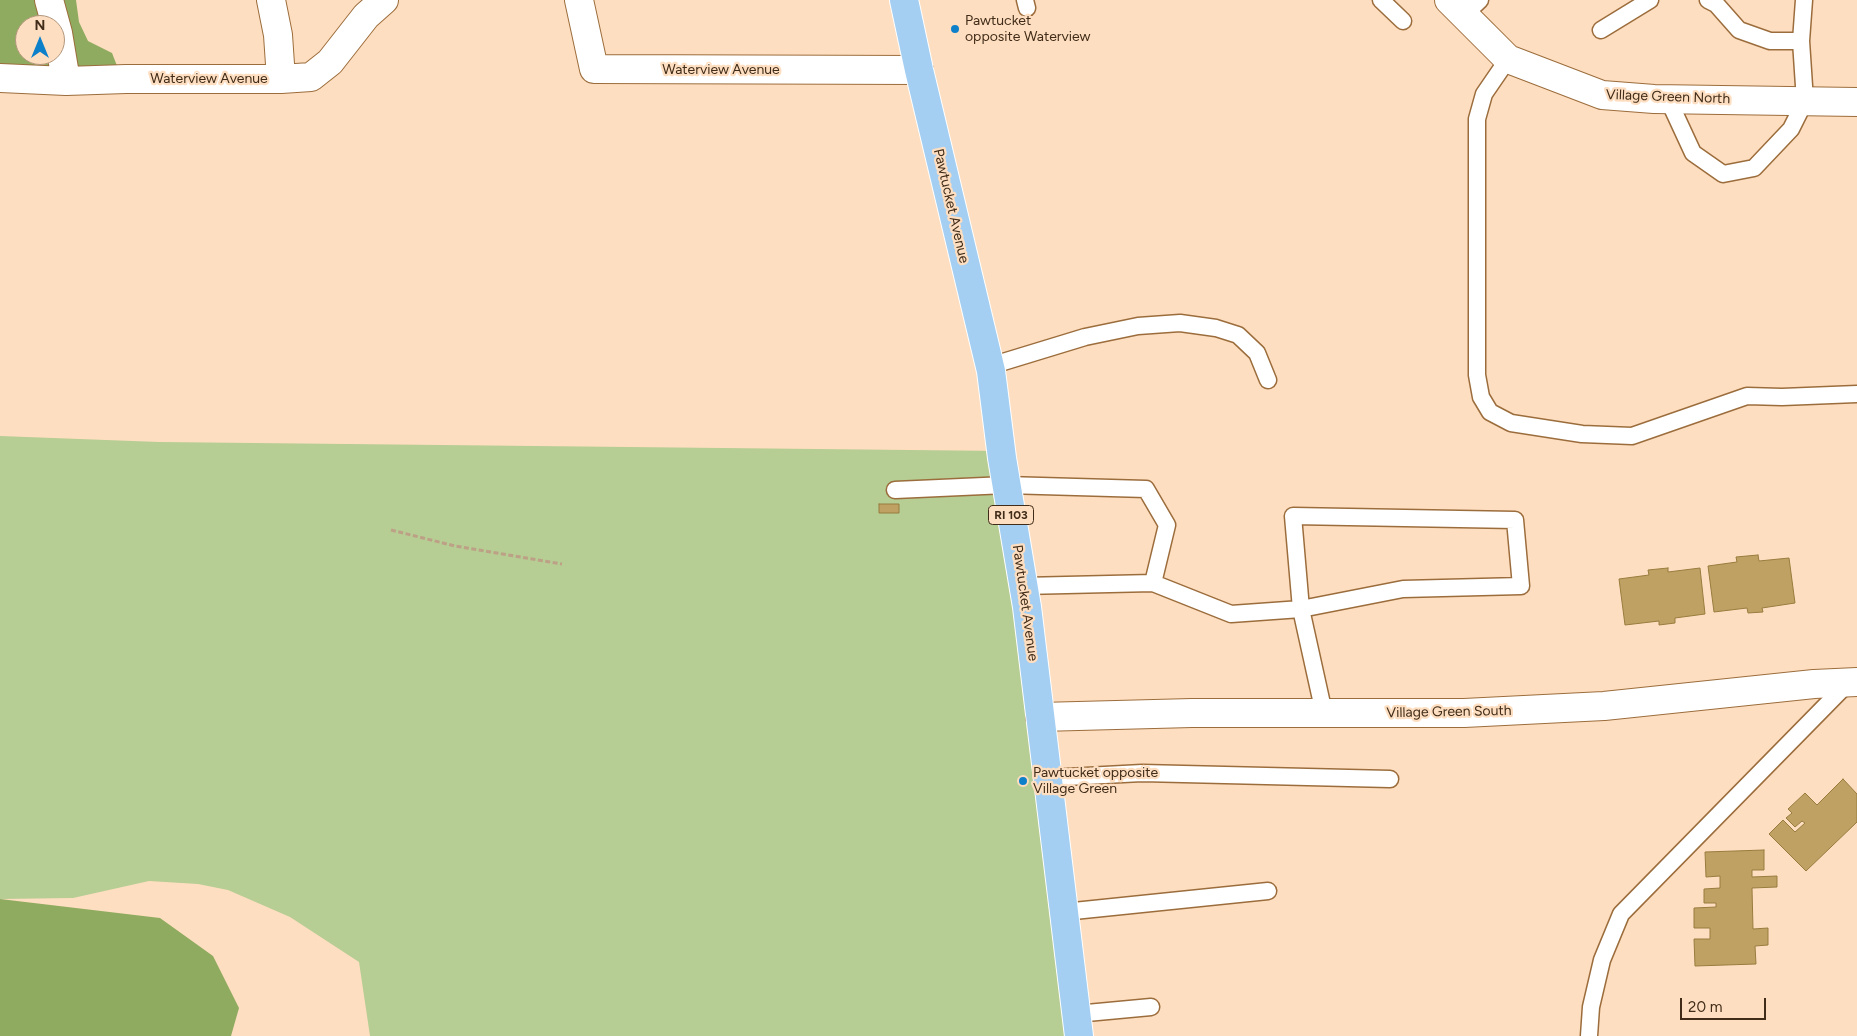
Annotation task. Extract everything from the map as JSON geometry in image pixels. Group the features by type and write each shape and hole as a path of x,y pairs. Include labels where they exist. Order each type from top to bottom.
{"main road":[{"name":"Pawtucket Avenue","path":"904,0 990,366 1006,485 1023,586 1078,1025"}],"street":[{"path":"49,0 58,33 66,81"},
{"path":"271,0 278,35 280,79"},
{"name":"Waterview Avenue","path":"0,78 66,81 311,77 330,62 366,16 384,0"},
{"name":"Waterview Avenue","path":"579,0 594,69 919,70"},
{"name":"Village Green North","path":"1464,5 1508,59 1602,95 1668,99 1857,102"},
{"name":"Village Green South","path":"1040,717 1192,713 1464,713 1604,706 1814,684 1853,682"}],"lane":[{"path":"1382,0 1403,21"},
{"path":"1601,30 1650,0"},
{"path":"1708,0 1716,4 1739,30 1770,41 1801,41"},
{"path":"1668,99 1693,153 1724,174 1754,168 1791,129 1805,101 1801,41 1804,0"},
{"path":"1508,59 1484,94 1477,119 1478,375 1481,397 1490,412 1511,423 1582,434 1632,436 1747,396 1782,397 1857,394"},
{"path":"990,366 1085,337 1138,326 1180,323 1216,328 1238,335 1257,353 1268,380"},
{"path":"895,490 1006,485 1146,489 1166,525 1153,583"},
{"path":"1023,586 1153,583 1231,614 1301,609 1403,589 1521,586 1515,520 1293,516 1301,609 1324,713"},
{"path":"1589,1036 1591,1007 1602,960 1621,914 1853,682"},
{"path":"1048,778 1142,773 1390,779"},
{"path":"1064,912 1268,891"},
{"path":"1078,1025 1151,1007"}],"path":[{"path":"391,530 496,554 562,564"}],"green space":[{"path":"0,0 76,0 79,22 88,41 112,53 121,76 0,91"},
{"path":"0,436 159,442 1004,451 1078,1036 370,1036 359,962 290,917 228,890 198,884 149,881 73,898 0,899"},
{"path":"0,899 160,918 213,956 239,1008 231,1036 0,1036"}],"building":[{"path":"879,504 899,504 899,513 879,513"},
{"path":"1758,555 1759,561 1789,558 1795,603 1762,608 1763,612 1748,613 1747,608 1714,612 1708,566 1737,562 1736,557"},
{"path":"1668,568 1668,572 1700,568 1705,614 1675,618 1675,623 1659,625 1659,621 1625,625 1619,579 1649,575 1648,570"},
{"path":"1843,779 1857,794 1857,822 1806,871 1769,834 1783,820 1795,832 1805,823 1802,821 1795,827 1786,818 1792,813 1788,809 1805,793 1817,805"},
{"path":"1764,850 1764,870 1752,870 1752,877 1777,876 1777,887 1752,888 1753,929 1768,928 1768,945 1755,946 1756,964 1695,966 1694,939 1710,939 1710,928 1694,928 1694,908 1716,907 1716,903 1704,903 1704,889 1720,888 1720,876 1706,877 1705,852"}],"place":[{"name":"Pawtucket opposite Waterview","path":"955,29"},
{"name":"Pawtucket opposite Village Green","path":"1023,781"}]}
